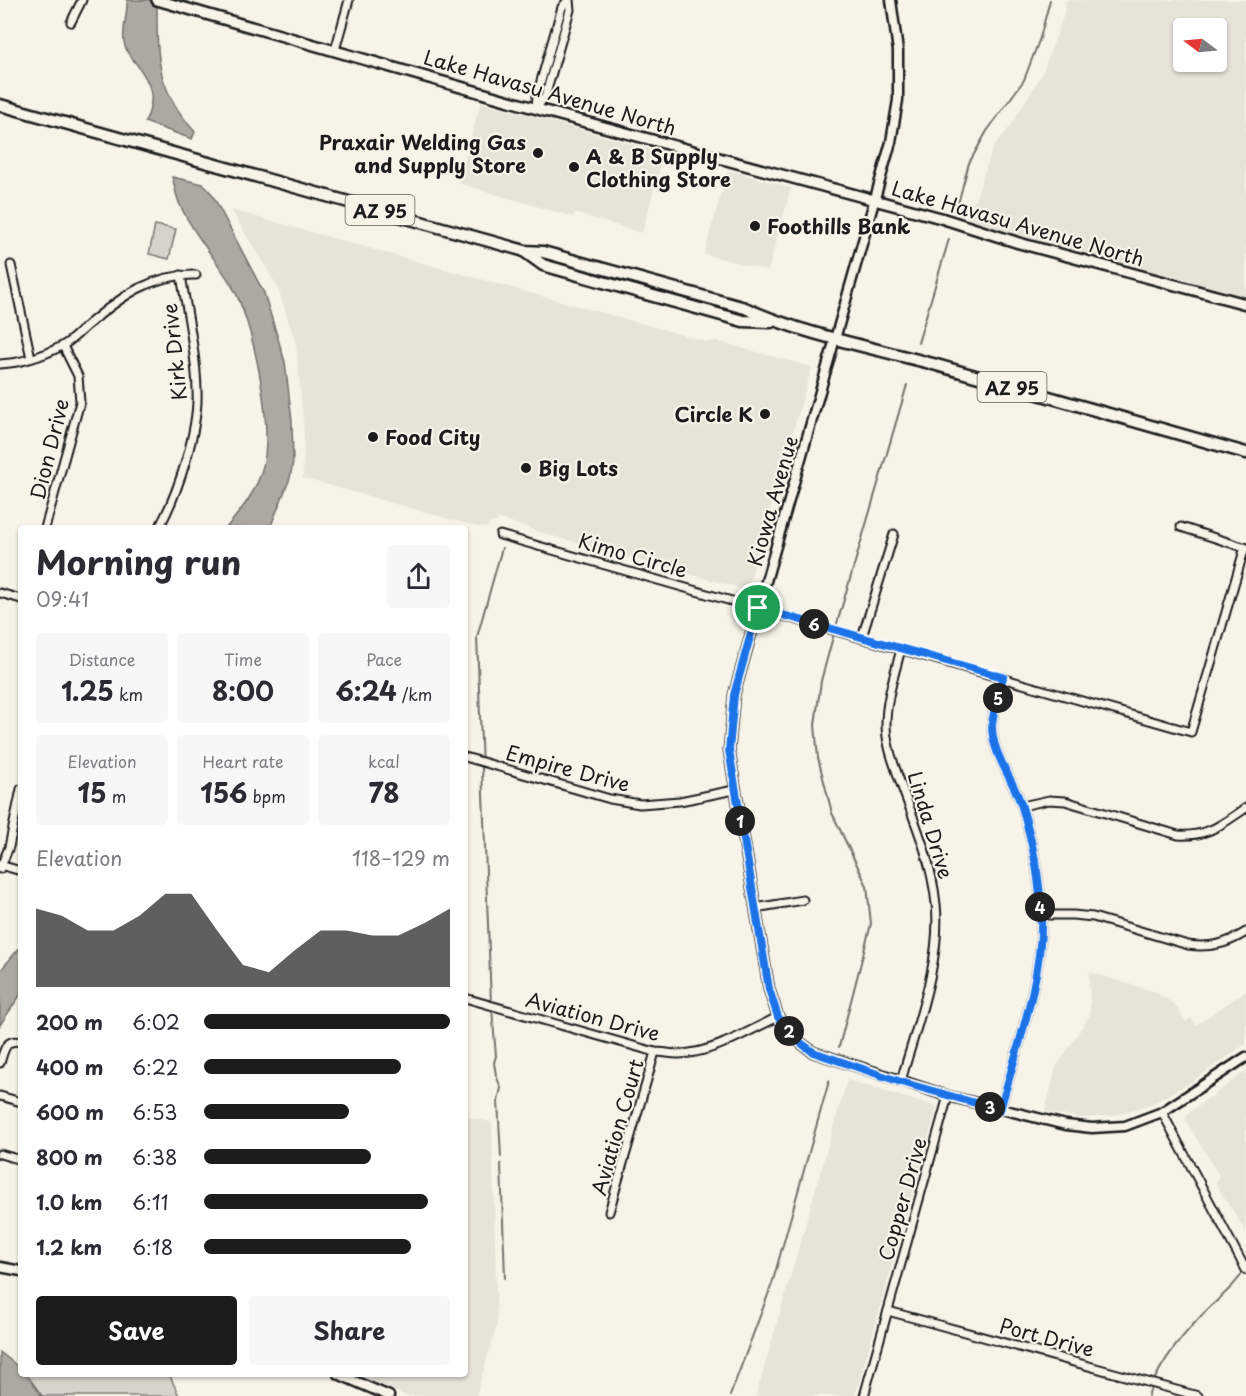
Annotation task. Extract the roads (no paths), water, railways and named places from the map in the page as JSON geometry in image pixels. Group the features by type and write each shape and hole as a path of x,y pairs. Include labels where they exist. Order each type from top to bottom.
{"highway":[{"name":"AZ 95","path":"0,105 525,251 543,265 603,282 743,321 777,322 1246,453"}],"main road":[{"name":"Lake Havasu Avenue North","path":"158,0 536,108 970,227 1019,243 1246,304"}],"street":[{"path":"70,22 82,0"},
{"path":"335,50 348,0"},
{"path":"536,108 545,97 570,9 568,0"},
{"name":"Kiowa Avenue","path":"891,0 898,51 898,100 891,142 758,608 734,695 730,724 729,750 734,790 769,989 778,1017 793,1037 813,1052 948,1096 1041,1120 1092,1128 1125,1126 1162,1112 1246,1057"},
{"path":"11,264 31,358"},
{"path":"0,364 15,363 63,346 127,293 153,281 196,274"},
{"name":"Kirk Drive","path":"161,525 172,503 191,441 196,413 196,375 181,275"},
{"name":"Dion Drive","path":"46,525 80,402 78,376 63,346"},
{"path":"1181,527 1246,547"},
{"path":"862,637 894,534"},
{"name":"Kimo Circle","path":"500,535 1191,732 1246,547"},
{"path":"0,593 18,598"},
{"name":"Linda Drive","path":"901,649 887,704 886,727 890,753 926,852 932,878 936,938 930,975 901,1082"},
{"path":"1000,1110 1033,988 1041,915 1035,862 1022,806 996,746 992,728 1003,677"},
{"name":"Empire Drive","path":"468,758 610,799 640,804 680,801 734,790"},
{"path":"1022,806 1049,800 1065,801 1178,835 1194,836 1210,831 1246,808"},
{"path":"18,804 9,847 1,867 18,870"},
{"path":"755,908 803,900"},
{"path":"1041,915 1093,917 1200,946 1217,946 1246,932"},
{"name":"Aviation Drive","path":"468,999 655,1052 681,1054 705,1050 778,1017"},
{"path":"0,1064 7,1044 11,1041 18,1042"},
{"name":"Aviation Court","path":"609,1212 655,1052"},
{"path":"0,1096 18,1101"},
{"name":"Copper Drive","path":"864,1396 948,1096"},
{"path":"1162,1112 1246,1270"},
{"path":"0,1154 18,1159"},
{"path":"0,1267 18,1270"},
{"name":"Port Drive","path":"888,1311 1198,1396"},
{"path":"345,1377 389,1396"}],"waterway":[{"path":"956,211 969,163 987,131 1024,80 1040,38 1050,0"},
{"path":"918,343 949,239"},
{"path":"836,627 907,385"},
{"path":"491,1003 477,637 502,548"},
{"path":"834,633 821,681 815,725 818,758 832,813 867,886 871,924 839,1047"},
{"path":"492,1009 496,1056 494,1063 501,1088 498,1101 501,1157"},
{"path":"730,1396 772,1284 829,1081"},
{"path":"501,1164 505,1278"},
{"path":"1148,1396 1157,1374 1178,1343 1244,1271"}],"place":[{"name":"Praxair Welding Gas and Supply Store","path":"538,153"},
{"name":"A & B Supply Clothing Store","path":"574,167"},
{"name":"Foothills Bank","path":"755,226"},
{"name":"Circle K","path":"765,414"},
{"name":"Food City","path":"373,437"},
{"name":"Big Lots","path":"526,468"}]}
